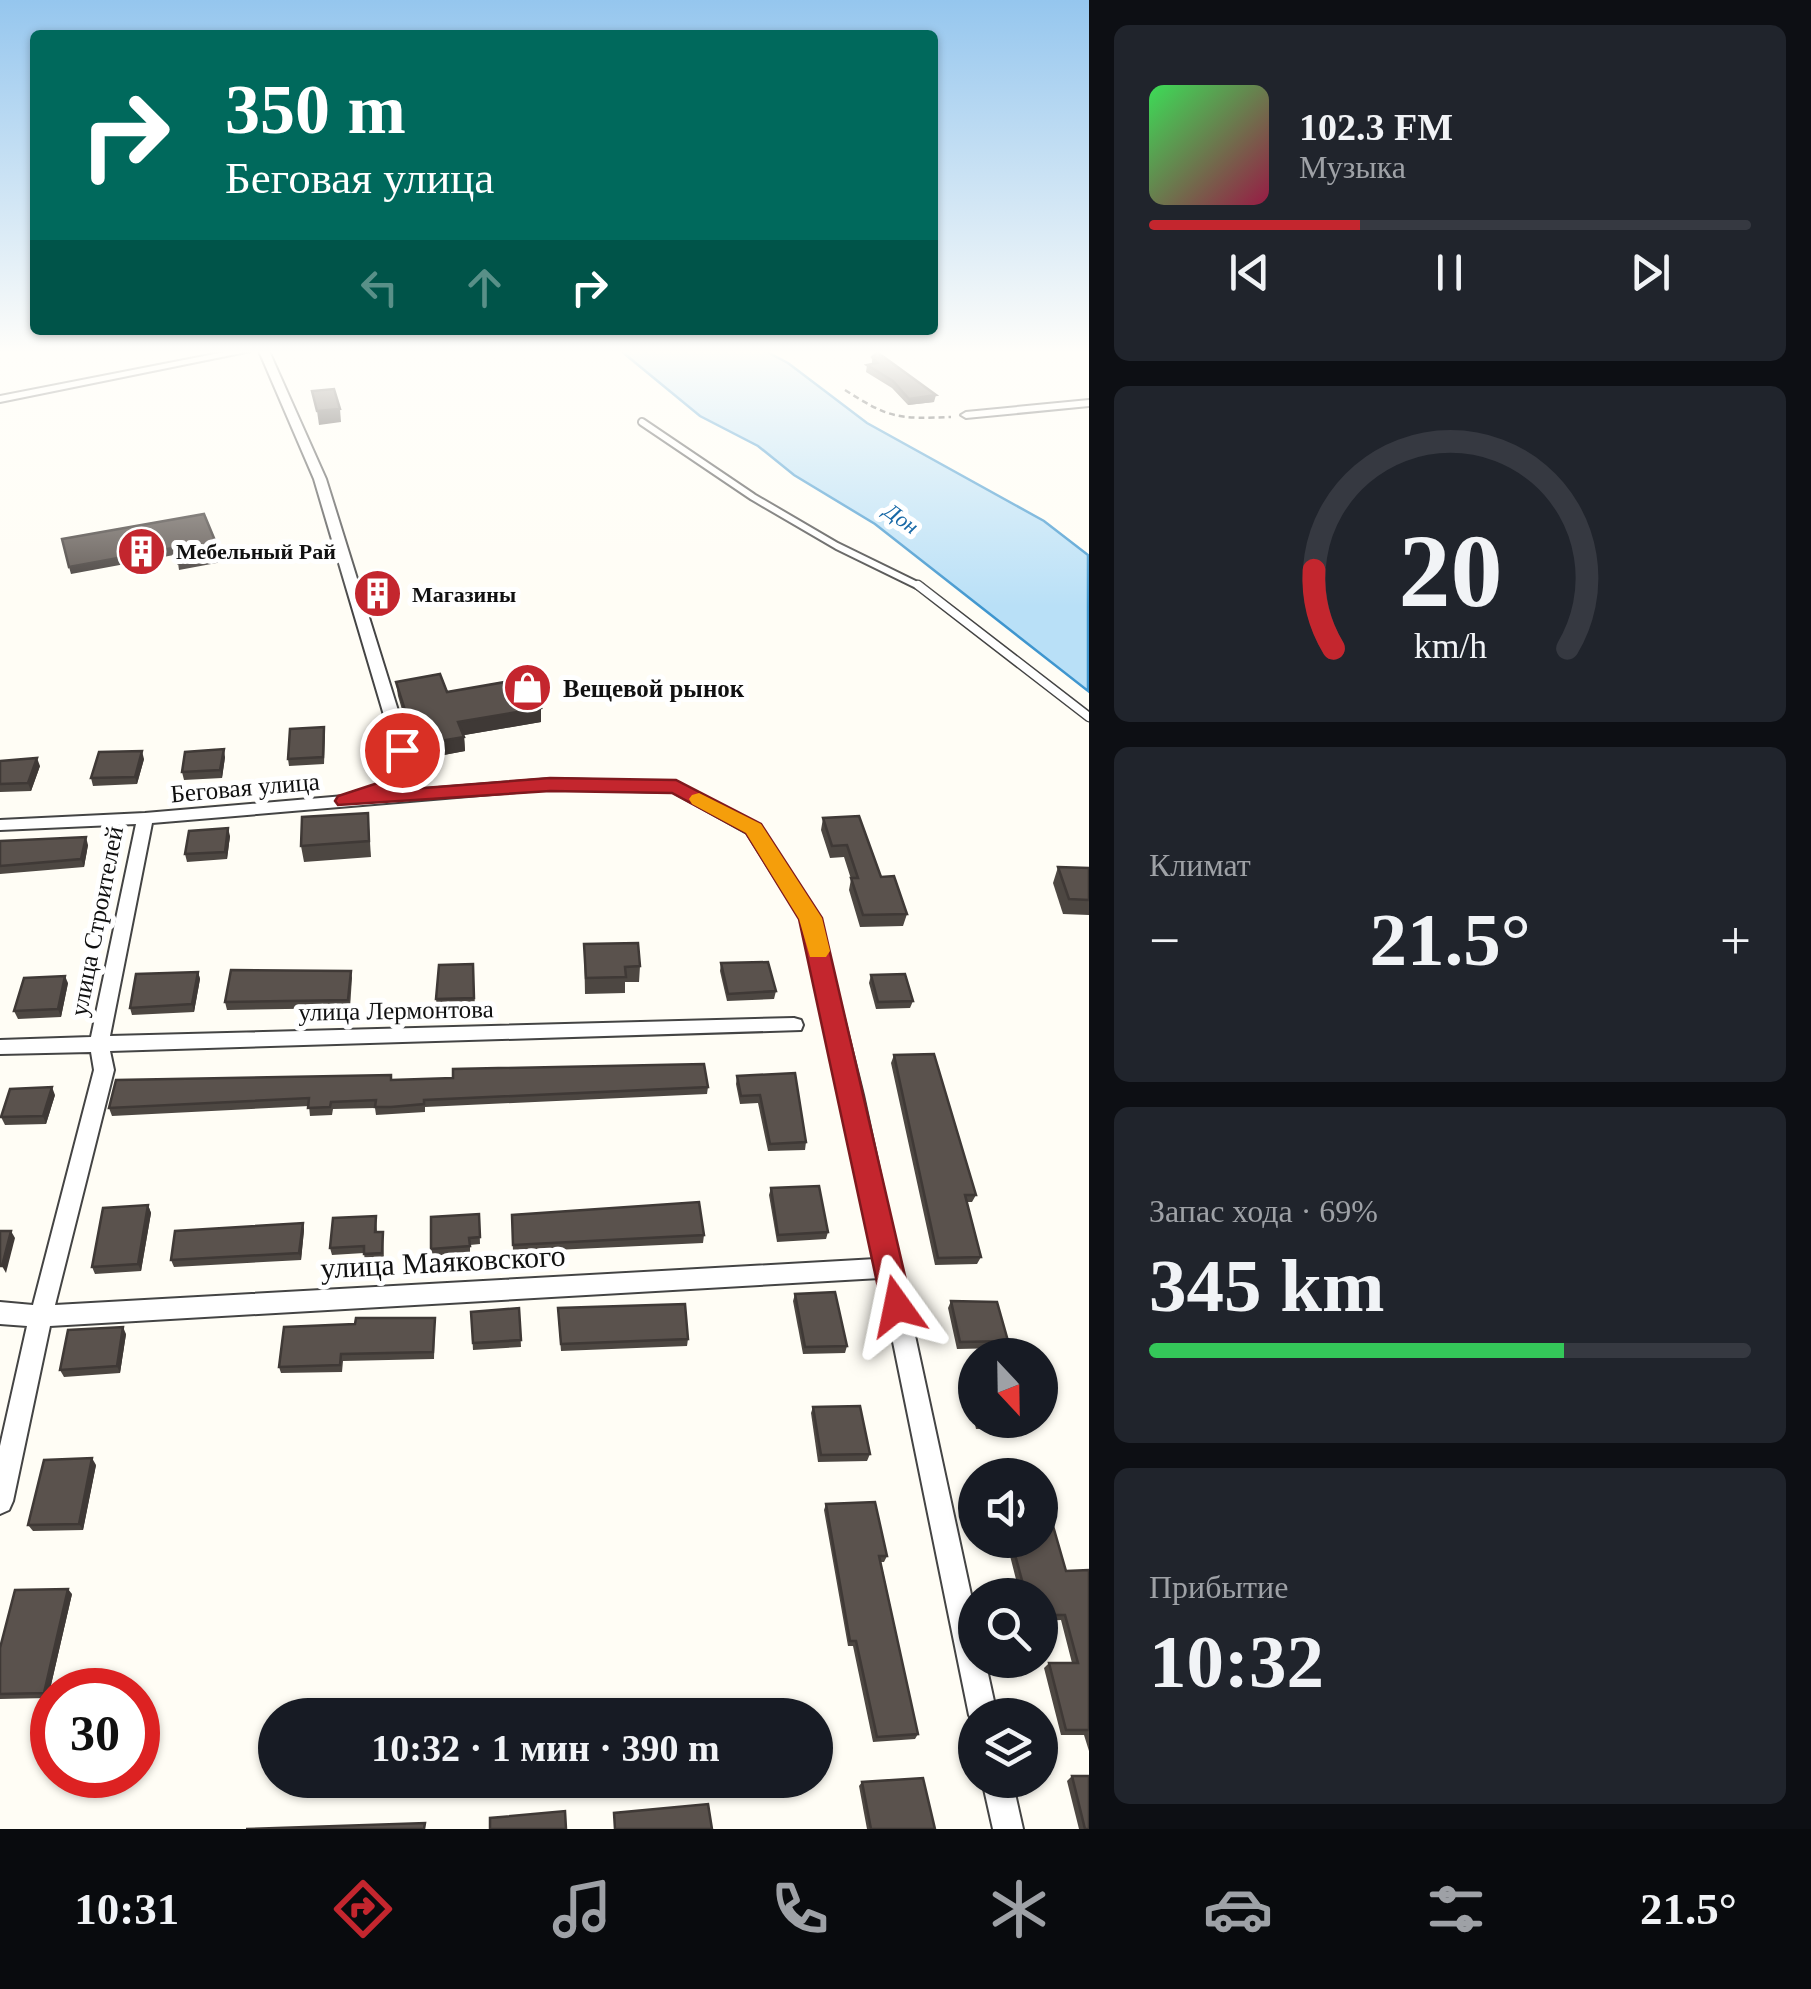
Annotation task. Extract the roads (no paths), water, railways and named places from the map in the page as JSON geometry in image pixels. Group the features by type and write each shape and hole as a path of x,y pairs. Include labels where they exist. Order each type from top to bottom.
{"street":[{"name":"Беговая улица","path":"0,825 346,801 390,786 402,750 320,479 301,436"},
{"path":"346,801 550,784 676,787 753,828 810,918 980,1698"},
{"name":"улица Строителей","path":"0,1501 41,1316 104,1070 99,1042 144,818"},
{"name":"улица Лермонтова","path":"0,1048 99,1042 794,1025"},
{"name":"улица Маяковского","path":"0,1313 41,1316 889,1268"},
{"path":"1001,1798 1008,1829"}],"lane":[{"path":"664,436 820,537 917,584 1088,717"}],"water":[{"name":"Дон","path":"739,436 891,436 1044,521 1088,555 1088,691 875,524 794,475"}],"place":[{"name":"Мебельный Рай","path":"141,551"},
{"name":"Магазины","path":"377,594"},
{"name":"Вещевой рынок","path":"528,688"}]}
